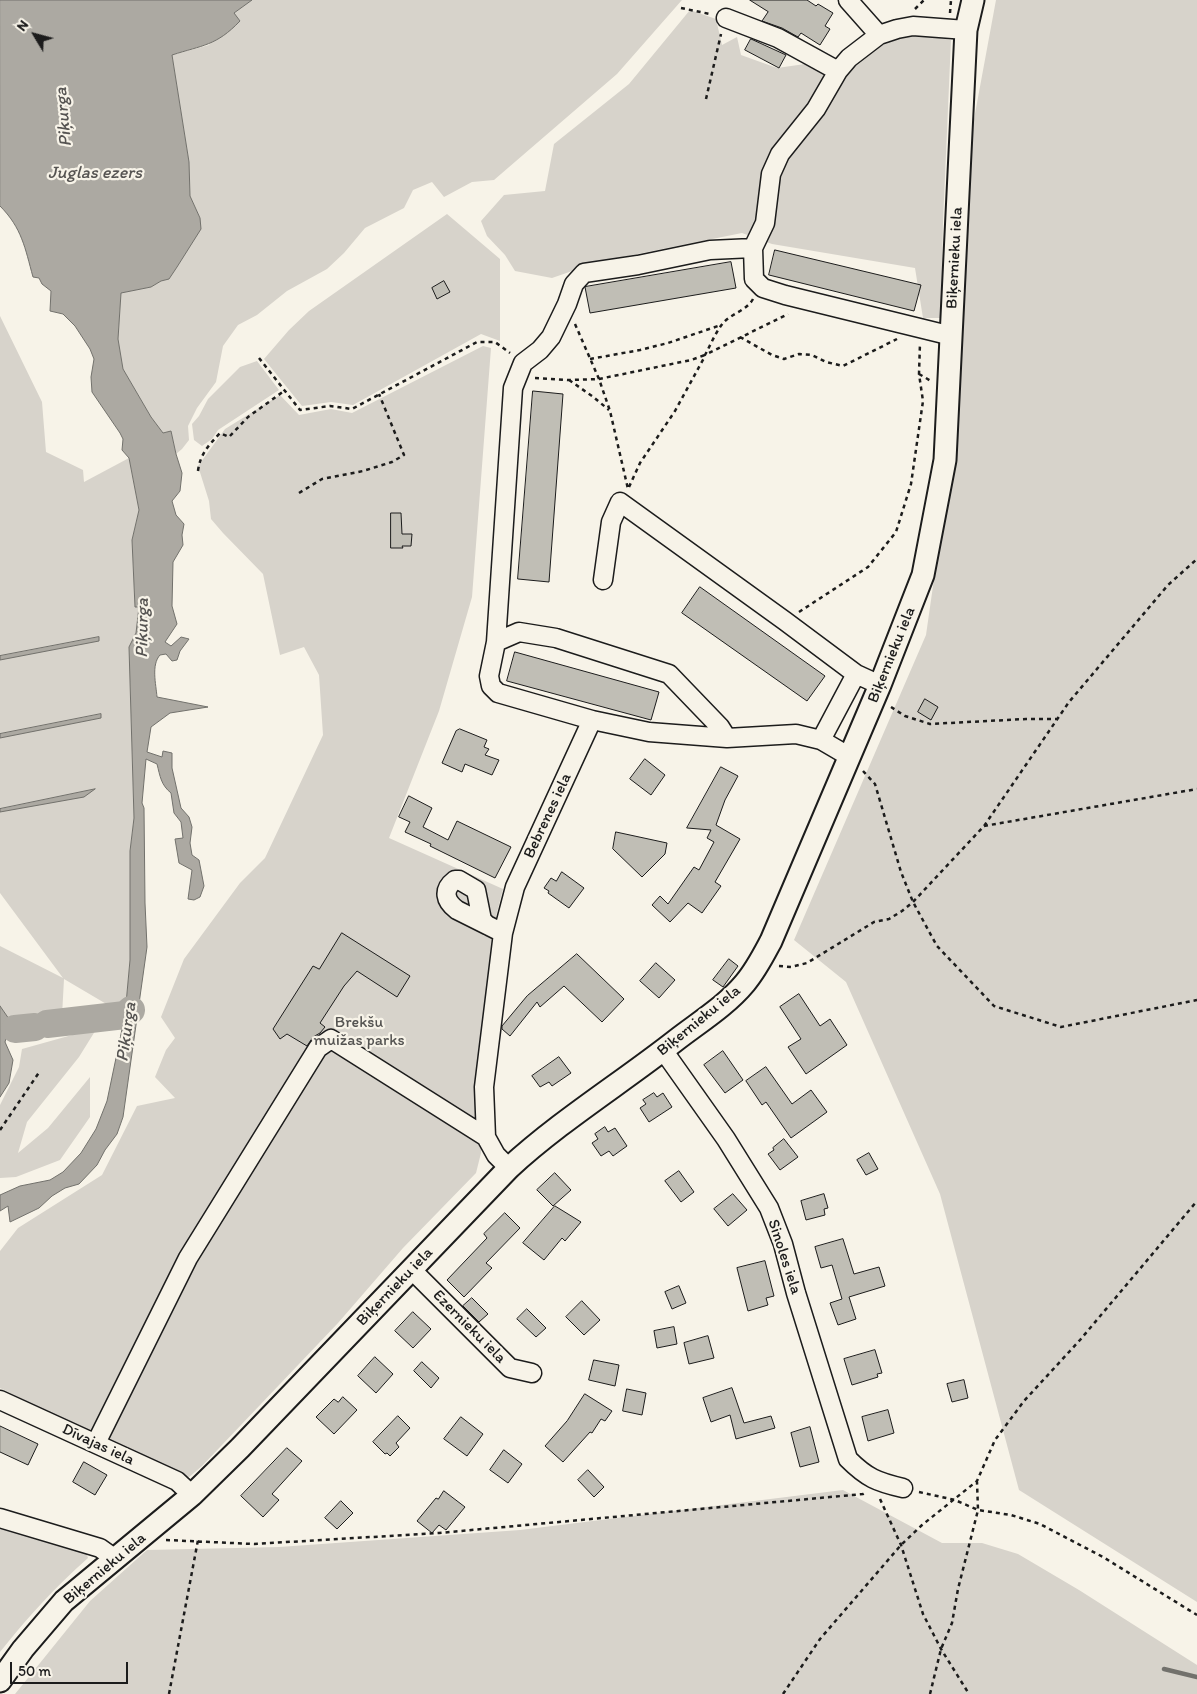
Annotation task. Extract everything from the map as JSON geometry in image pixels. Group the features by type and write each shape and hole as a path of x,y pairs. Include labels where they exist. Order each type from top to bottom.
{"main road":[{"name":"Biķernieku iela","path":"0,1681 22,1649 64,1601 192,1495 240,1448 509,1168 535,1144 730,998 760,964 878,691 923,575 944,460 952,336 966,30 973,0"}],"street":[{"path":"848,0 878,35"},
{"path":"726,18 778,38 838,71"},
{"path":"952,336 764,288 754,279 753,248 764,223 771,174 780,154 816,108 838,71 849,58 878,35 896,29 913,26 966,30"},
{"path":"753,248 710,250 584,273 574,284 567,304 551,337 520,370 512,388 496,642 489,676 491,686 498,692 592,720 649,732 728,738 796,734 821,740 850,757"},
{"path":"603,580 611,522 625,495 878,691"},
{"path":"496,642 519,632 556,638 669,674 720,727 728,738"},
{"path":"821,740 856,674"},
{"name":"Bebrenes iela","path":"509,1168 496,1155 486,1137 484,1087 503,933 515,887 592,720"},
{"path":"487,925 503,933"},
{"path":"96,1443 188,1258 318,1048 331,1039 486,1137"},
{"name":"Sinoles iela","path":"663,1050 726,1139 769,1208 783,1244 796,1293 848,1459 862,1473 880,1483"},
{"name":"Ezernieku iela","path":"412,1270 510,1368 532,1373"},
{"name":"Dīvajas iela","path":"0,1400 177,1481 192,1495"},
{"path":"880,1483 903,1488"},
{"path":"0,1518 100,1548 114,1558"}],"path":[{"path":"682,8 726,18 716,51 706,99"},
{"path":"625,495 640,463 675,411 723,324 732,315 750,305 756,292 764,288"},
{"path":"260,358 300,410 330,406 352,409 477,342 495,342 520,370 568,380 599,379 691,360 706,355 798,308 802,299"},
{"path":"567,304 599,379 610,411 625,495"},
{"path":"590,359 649,348 723,324"},
{"path":"740,337 772,356 784,359 799,354 812,355 826,362 843,366 920,328 919,374 923,401 911,484 896,532 868,567 785,620"},
{"path":"568,380 610,411"},
{"path":"198,471 199,462 204,450 220,433 229,437 248,417 284,391"},
{"path":"299,493 322,479 363,471 392,462 404,455 379,394"},
{"path":"760,964 791,967 807,963 874,922 889,919 913,902 984,826 1069,702 1168,585 1197,558"},
{"path":"878,691 905,716 930,724 1058,719"},
{"path":"850,757 875,784 901,872 913,902 937,946 994,1006 1061,1027 1197,1000"},
{"path":"984,826 1197,789"},
{"path":"0,1130 40,1071"},
{"path":"782,1694 820,1639 901,1545 922,1525 977,1481 995,1440 1024,1401 1080,1340 1197,1201"},
{"path":"930,1694 941,1649 952,1623 958,1589 978,1510 977,1481"},
{"path":"140,1539 198,1540 254,1544 439,1533 863,1494 880,1483"},
{"path":"880,1483 878,1496 901,1545 923,1614 941,1649 969,1694"},
{"path":"903,1488 955,1500 978,1510 1011,1515 1040,1524 1103,1558 1197,1615"},
{"path":"169,1694 198,1540"}],"green space":[{"path":"252,0 682,0 617,74 494,180 472,182 444,197 432,182 413,190 404,208 365,228 344,253 327,269 287,291 257,315 238,325 223,346 216,382 197,408 188,426 189,440 176,454 171,431 163,433 151,417 123,369 118,339 121,292 151,287 169,279 192,242 200,218 190,196 189,162 172,55 209,45 233,13"},
{"path":"996,0 1197,0 1197,1602 1019,1490 940,1194 846,982 794,940 926,635 955,432 967,157"},
{"path":"690,10 716,19 722,45 737,37 741,55 777,68 805,64 837,81 883,45 913,33 951,40 941,318 923,318 915,268 772,244 742,233 598,262 552,278 515,271 505,255 487,236 481,221 504,195 545,191 554,144 629,84"},
{"path":"447,214 500,259 500,341 481,334 353,405 331,402 302,406 264,359 289,330 309,311"},
{"path":"0,316 42,402 46,452 83,470 84,482 129,458 139,510 132,540 135,606 139,606 136,633 129,648 134,818 130,851 130,960 125,1015 64,979 62,1016 24,1030 9,1019 0,1006 0,946 63,978 0,893"},
{"name":"Brekšu muižas parks","path":"483,346 491,348 472,597 439,711 389,838 503,889 494,924 481,1117 481,1153 476,1173 403,1248 338,1323 202,1466 188,1478 176,1475 0,1388 0,1251 18,1228 102,1175 137,1106 175,1098 155,1077 166,1050 175,1038 161,1017 184,959 240,883 265,858 323,735 319,675 304,647 280,655 263,574 211,519 209,501 198,466 225,429 280,395 299,415 331,409 352,413"},
{"path":"257,361 279,390 218,430 212,439 202,446 194,440 192,424 199,416 208,399 240,367"},
{"path":"97,1028 79,1057 27,1122 18,1153 48,1128 90,1077 90,1117 60,1160 16,1177 0,1178 0,1105 19,1067 22,1049"},
{"path":"843,1490 942,1543 982,1543 1018,1554 1079,1590 1197,1665 1197,1694 15,1694 90,1601 147,1550 279,1547 520,1530"},
{"path":"0,1526 86,1552 88,1558 42,1603 0,1652"}],"water":[{"name":"Juglas ezers","path":"0,0 252,0 234,13 240,21 224,35 209,44 172,55 189,162 190,196 200,218 201,229 169,279 151,287 121,293 118,339 123,369 151,417 163,433 171,431 182,473 180,491 172,501 176,515 184,524 183,545 173,562 172,606 177,624 165,642 171,646 181,637 189,639 180,651 177,660 172,661 166,654 160,655 155,669 155,681 157,697 208,707 170,713 151,727 147,752 162,757 163,751 172,753 172,768 181,808 189,817 192,827 190,843 192,855 199,860 204,886 200,897 194,900 188,899 192,870 179,863 175,839 183,838 181,822 174,813 171,793 163,783 157,764 146,759 142,803 144,808 147,947 123,1117 117,1134 97,1165 79,1184 65,1188 52,1196 39,1208 10,1222 8,1206 0,1211 0,1195 20,1186 50,1180 63,1172 81,1153 96,1129 107,1101 125,1015 130,960 130,851 134,818 129,647 136,633 139,607 135,607 132,540 139,510 129,458 122,450 123,439 92,392 91,377 94,359 90,349 75,326 63,314 50,311 51,291 42,284 39,278 33,277 18,230 0,206"},
{"path":"99,637 99,641 0,660 0,656"},
{"path":"101,714 101,718 0,738 0,734"},
{"path":"95,789 84,797 0,812 0,809"},
{"path":"0,1006 9,1019 16,1023 13,1034 7,1035 5,1042 13,1060 9,1083 0,1097"}],"building":[{"path":"750,0 807,0 833,13 825,26 830,29 820,45 801,33 798,37 782,28 762,21 768,12"},
{"path":"751,39 786,55 779,68 745,50"},
{"path":"775,250 921,285 914,311 769,275"},
{"path":"731,262 736,288 590,313 585,287"},
{"path":"444,281 450,292 437,299 432,288"},
{"path":"533,391 563,394 549,582 518,579"},
{"path":"391,513 401,513 402,534 412,534 411,546 391,548"},
{"path":"700,587 825,676 807,701 682,613"},
{"path":"515,652 659,692 651,720 507,681"},
{"path":"925,699 938,707 931,720 918,712"},
{"path":"460,729 487,740 484,747 489,749 485,755 499,760 492,775 465,764 462,772 442,763 456,731"},
{"path":"645,759 665,775 651,795 630,779"},
{"path":"721,767 738,776 725,800 716,825 740,839 715,882 721,886 702,913 688,903 670,922 652,905 660,896 668,904 694,867 699,870 714,842 707,838 711,830 687,828"},
{"path":"409,796 432,808 423,827 448,840 457,821 511,847 495,878 405,832 410,822 399,817"},
{"path":"616,832 667,843 665,854 642,877 613,849"},
{"path":"562,872 584,888 569,908 544,888 551,878 556,881"},
{"path":"342,933 410,976 397,997 357,971 344,986 320,1023 325,1027 313,1037 307,1046 287,1034 280,1039 273,1029 313,966 319,969"},
{"path":"577,954 624,999 602,1022 564,986 540,1007 537,1002 510,1036 502,1029 502,1026 527,996"},
{"path":"729,959 738,966 723,987 713,980"},
{"path":"656,963 675,980 659,998 640,981"},
{"path":"799,994 820,1026 830,1019 847,1045 806,1074 788,1047 801,1039 780,1007"},
{"path":"723,1051 743,1080 725,1093 704,1065"},
{"path":"559,1057 571,1073 552,1086 549,1082 540,1087 532,1076"},
{"path":"766,1067 792,1104 811,1090 827,1112 791,1138 766,1102 762,1105 746,1081"},
{"path":"654,1093 657,1097 663,1093 672,1107 649,1122 640,1108 646,1104 643,1100"},
{"path":"605,1127 608,1132 615,1128 627,1146 613,1156 609,1151 601,1156 592,1143 598,1139 595,1134"},
{"path":"784,1139 798,1157 780,1170 768,1154"},
{"path":"869,1153 878,1169 866,1175 857,1160"},
{"path":"679,1171 694,1192 681,1202 665,1181"},
{"path":"555,1173 571,1190 553,1206 537,1190"},
{"path":"733,1194 747,1210 728,1226 714,1209"},
{"path":"824,1194 828,1208 824,1209 825,1215 806,1220 801,1201"},
{"path":"555,1206 581,1222 565,1241 562,1238 544,1260 523,1243"},
{"path":"505,1213 520,1228 486,1263 492,1268 464,1297 447,1280 487,1238 484,1234"},
{"path":"843,1239 854,1274 879,1267 885,1286 849,1297 856,1319 838,1325 830,1303 842,1299 832,1265 821,1268 815,1247"},
{"path":"765,1261 774,1296 766,1298 768,1305 748,1311 737,1268"},
{"path":"679,1286 686,1303 672,1309 665,1292"},
{"path":"472,1298 488,1314 479,1322 463,1306"},
{"path":"582,1301 600,1320 584,1335 566,1317"},
{"path":"527,1309 546,1328 536,1337 517,1319"},
{"path":"413,1312 431,1329 413,1348 395,1331"},
{"path":"674,1327 677,1344 657,1348 654,1331"},
{"path":"708,1336 714,1358 689,1364 684,1343"},
{"path":"875,1350 882,1373 877,1374 878,1377 852,1385 844,1359"},
{"path":"375,1357 393,1374 376,1393 358,1376"},
{"path":"594,1360 619,1365 615,1386 589,1380"},
{"path":"422,1362 439,1378 431,1388 414,1371"},
{"path":"964,1380 968,1398 952,1402 947,1384"},
{"path":"732,1388 744,1423 771,1416 775,1428 736,1439 730,1415 711,1422 703,1398"},
{"path":"627,1389 646,1393 642,1415 623,1411"},
{"path":"585,1394 612,1411 605,1421 601,1419 592,1433 590,1432 563,1462 545,1446 567,1421"},
{"path":"343,1397 357,1410 334,1434 316,1417 334,1399 338,1402"},
{"path":"888,1410 894,1433 868,1441 862,1417"},
{"path":"398,1416 410,1428 396,1443 399,1447 390,1456 387,1453 385,1454 373,1442"},
{"path":"461,1417 483,1434 467,1456 444,1439"},
{"path":"0,1426 38,1444 28,1465 0,1452"},
{"path":"810,1427 819,1462 800,1467 791,1433"},
{"path":"287,1448 302,1461 272,1494 279,1500 263,1517 241,1496"},
{"path":"504,1450 522,1464 508,1483 490,1470"},
{"path":"84,1462 107,1475 95,1495 73,1482"},
{"path":"588,1470 604,1487 594,1497 578,1480"},
{"path":"444,1491 465,1507 446,1530 439,1525 432,1533 417,1521"},
{"path":"341,1501 353,1513 337,1529 325,1518"}],"waterway":[{"name":"Piķurga","path":"47,1024 125,1015 131,1010"},
{"path":"15,1029 35,1027"},
{"path":"1164,1669 1197,1677"}]}
